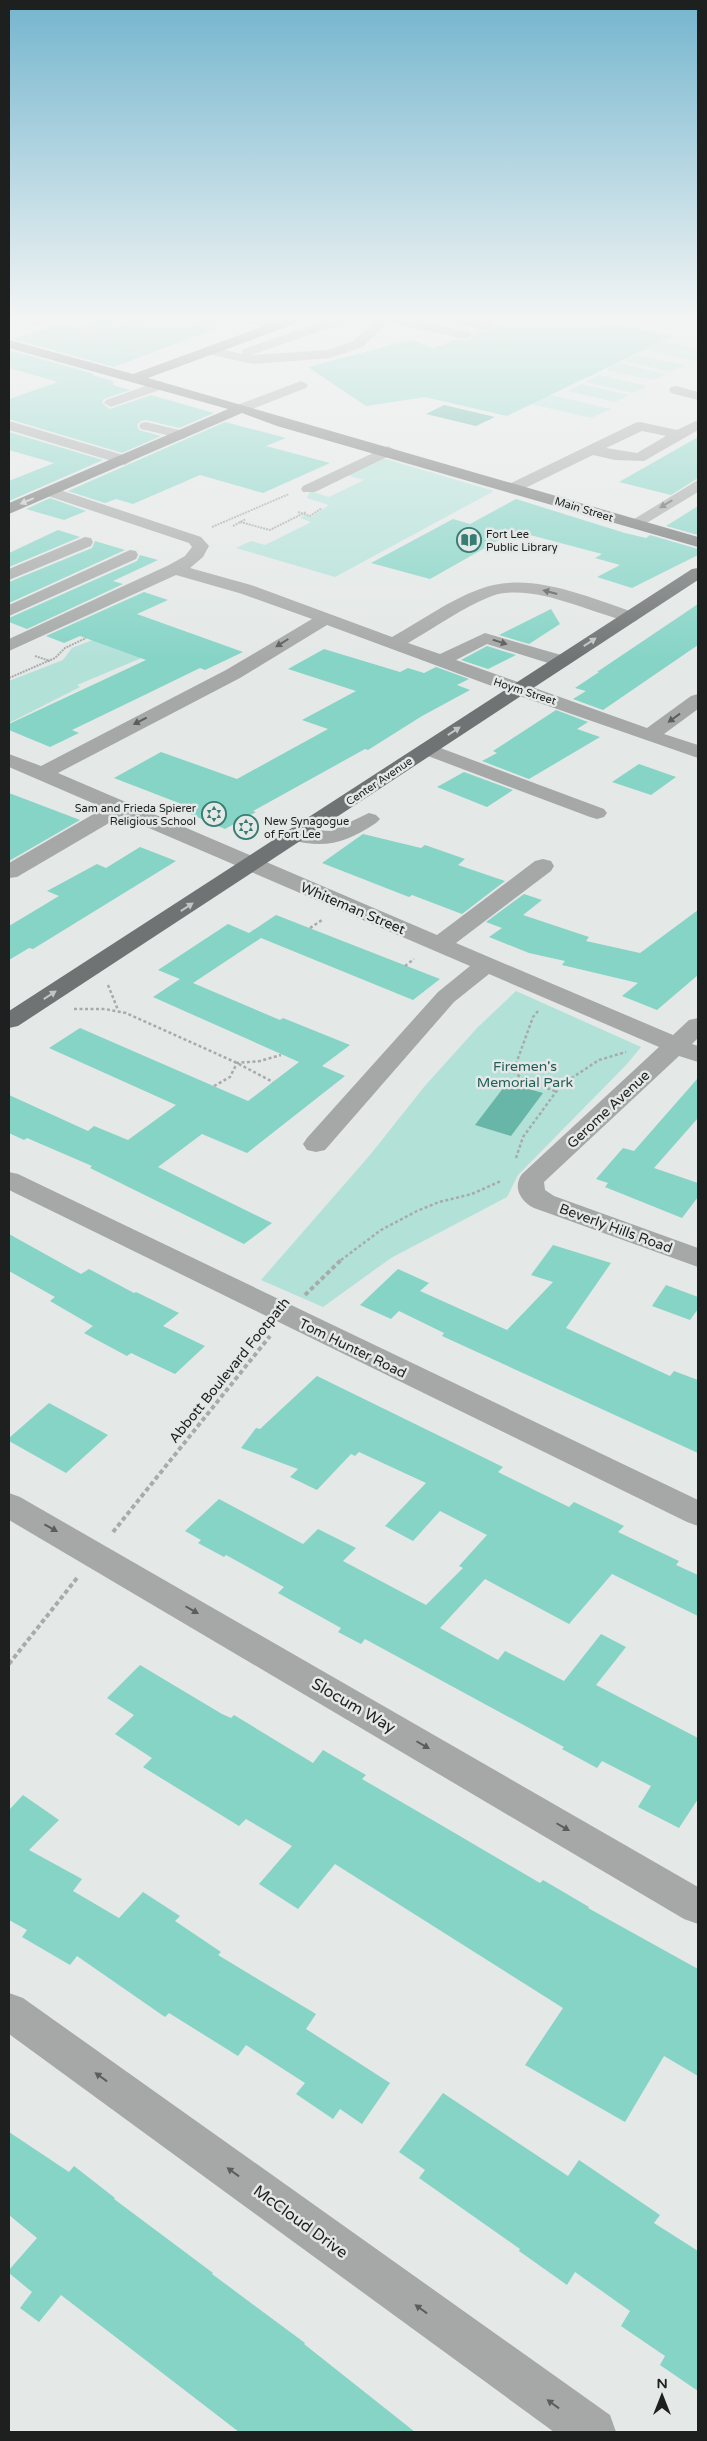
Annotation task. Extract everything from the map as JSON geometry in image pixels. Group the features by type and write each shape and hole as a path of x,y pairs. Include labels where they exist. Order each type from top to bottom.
{"main road":[{"path":"9,509 184,434"},
{"name":"Main Street","path":"322,434 698,542"},
{"name":"Center Avenue","path":"9,1021 252,865 518,689 698,573"}],"street":[{"path":"39,434 125,460"},
{"path":"513,488 624,434"},
{"path":"673,434 678,435"},
{"path":"593,450 639,458 678,435"},
{"path":"309,489 388,452"},
{"path":"634,524 698,485"},
{"path":"9,646 176,569 191,560 199,552 201,546 195,540 51,492"},
{"path":"651,528 698,498"},
{"path":"9,575 85,542"},
{"path":"12,606 130,555"},
{"name":"Hoym Street","path":"176,569 245,590 324,620 698,752"},
{"path":"393,644 489,591 518,588 545,591 630,617"},
{"path":"41,774 233,674 292,637 324,620"},
{"path":"440,661 485,638 561,661"},
{"path":"650,735 698,700"},
{"path":"427,749 598,813"},
{"name":"Whiteman Street","path":"9,760 486,965 679,1053"},
{"path":"9,872 119,808"},
{"path":"298,835 320,840 334,839 374,819 336,809"},
{"path":"439,945 543,866"},
{"path":"316,1144 446,997 486,965"},
{"name":"Gerome Avenue","path":"524,1185 679,1053 698,1025"},
{"name":"Tom Hunter Road","path":"9,1180 698,1514"},
{"name":"Beverly Hills Road","path":"524,1185 698,1258"},
{"name":"Slocum Way","path":"9,1505 698,1906"},
{"name":"McCloud Drive","path":"9,2010 593,2432"}],"path":[{"path":"189,538 293,492"},
{"path":"240,522 270,530 306,512"},
{"path":"233,526 244,518 236,516"},
{"path":"9,678 55,658 65,648 86,638"},
{"path":"17,667 27,670"},
{"path":"30,1007 53,1010 118,1010 237,1063 273,1082"},
{"path":"536,1013 513,1072 527,1081 555,1091"},
{"path":"524,1185 515,1162 517,1148 555,1091 606,1057 620,1052 679,1053"},
{"path":"237,1063 260,1061 281,1055"},
{"path":"214,1086 230,1077 237,1063"},
{"name":"Abbott Boulevard Footpath","path":"9,1664 287,1316 325,1272 366,1238 390,1224 438,1202 524,1185"}],"green space":[{"path":"382,458 494,491 335,577 236,548 251,541 265,545 311,522 300,518 305,515 311,517 329,505 307,498 310,491 329,497 364,480 346,475"},
{"path":"103,636 151,654 77,685 80,687 9,723 9,681 63,660 72,648"},
{"name":"Firemen's Memorial Park","path":"516,991 641,1047 627,1064 518,1175 507,1197 391,1258 323,1307 261,1280 370,1155 424,1087 477,1028"}],"shaded area":[{"path":"507,1083 543,1093 511,1136 475,1125"}],"building":[{"path":"9,434 15,434 103,460 9,501 9,481 54,463 9,450"},
{"path":"59,434 153,434 161,436 122,453"},
{"path":"198,434 270,434 286,438 266,446 330,463 263,493 200,475 133,504 116,499 105,503 68,491"},
{"path":"698,437 698,478 671,495 619,482"},
{"path":"50,498 86,511 64,520 26,509"},
{"path":"516,499 625,533 646,538 650,535 698,549 698,555 632,588 597,577 620,565 595,558 602,554 515,531 430,579 371,563 453,519 470,524"},
{"path":"698,506 698,535 666,526"},
{"path":"58,530 80,537 9,567 9,553"},
{"path":"95,541 125,550 9,603 9,582 92,548"},
{"path":"140,555 158,560 113,581 123,584 27,629 9,622 9,618 137,561"},
{"path":"144,592 168,600 137,614 243,652 205,670 200,668 72,730 79,733 50,747 9,730 9,724 146,660 80,636 64,643 46,636"},
{"path":"698,604 698,645 603,710 573,699 586,691 575,688"},
{"path":"551,609 560,624 529,644 499,635"},
{"path":"487,646 516,655 488,669 461,660"},
{"path":"324,649 400,672 408,668 424,673 436,667 469,679 457,685 470,690 422,716 368,750 365,749 253,811 256,812 225,829 190,814 197,810 114,778 161,752 237,779 328,729 302,720 356,691 288,669"},
{"path":"556,710 588,722 577,729 600,737 529,779 482,761 497,753 493,751"},
{"path":"639,764 676,777 651,795 612,782"},
{"path":"464,772 513,790 487,807 437,787"},
{"path":"9,793 80,820 9,861"},
{"path":"363,834 421,848 425,845 465,859 458,865 505,881 462,914 412,895 409,897 322,863"},
{"path":"140,847 176,861 33,949 29,948 9,960 9,926 59,896 47,891 97,864 106,868"},
{"path":"524,894 542,900 523,915 589,937 586,941 640,953 698,910 698,975 657,1010 622,996 638,983 562,965 565,961 529,953 489,937 502,928 486,922"},
{"path":"276,915 440,979 413,1000 261,938 193,983 280,1020 283,1018 350,1045 322,1066 345,1076 247,1153 202,1134 158,1167 272,1223 244,1244 90,1168 92,1166 27,1138 24,1140 9,1133 9,1095 88,1131 94,1126 128,1140 176,1105 49,1048 80,1028 248,1101 299,1062 153,997 180,979 158,970 228,924 249,933"},
{"path":"698,1078 698,1118 654,1168 698,1183 698,1197 682,1218 605,1187 608,1183 596,1179 623,1148 634,1151"},
{"path":"9,1234 81,1274 89,1269 134,1293 136,1292 179,1313 163,1326 205,1346 175,1374 131,1353 127,1356 84,1333 93,1326 50,1301 55,1297 9,1271"},
{"path":"553,1245 611,1263 566,1328 670,1376 674,1371 698,1380 698,1453 442,1336 444,1333 399,1311 391,1319 360,1305 398,1269 429,1283 420,1291 507,1330 553,1282 531,1275"},
{"path":"666,1285 698,1297 698,1309 690,1320 652,1306"},
{"path":"317,1376 503,1467 498,1472 569,1507 574,1502 624,1526 618,1532 679,1561 676,1565 698,1575 698,1616 612,1574 569,1624 485,1579 440,1628 498,1660 505,1651 564,1681 601,1634 626,1647 596,1685 698,1738 698,1799 679,1828 638,1807 651,1786 602,1761 597,1768 562,1749 564,1747 365,1639 361,1644 338,1632 341,1628 278,1593 284,1587 226,1555 224,1557 198,1543 201,1540 185,1531 219,1499 303,1544 318,1529 356,1548 343,1561 426,1605 463,1568 459,1566 487,1535 440,1511 413,1541 385,1526 426,1483 359,1452 355,1456 351,1454 317,1490 290,1477 298,1469 241,1448 256,1428 260,1429"},
{"path":"49,1403 108,1435 66,1473 9,1441 9,1438"},
{"path":"140,1665 222,1714 231,1718 234,1715 313,1763 323,1750 366,1775 362,1779 540,1883 543,1880 588,1908 698,1969 698,2076 664,2056 625,2122 525,2065 563,2008 335,1864 298,1909 259,1884 292,1846 246,1819 239,1826 143,1767 152,1758 115,1734 134,1715 107,1698"},
{"path":"23,1795 59,1820 29,1850 82,1879 73,1891 119,1918 143,1892 180,1916 175,1921 221,1952 218,1955 316,2014 306,2029 390,2083 362,2124 340,2109 333,2119 296,2094 305,2083 246,2045 238,2056 169,2013 165,2017 77,1956 70,1965 22,1937 27,1930 9,1920 9,1810"},
{"path":"443,2093 568,2176 579,2160 660,2215 654,2223 698,2251 698,2391 660,2365 665,2356 621,2326 630,2311 575,2272 567,2285 519,2251 520,2249 419,2178 425,2170 399,2152"},
{"path":"9,2132 69,2172 74,2166 114,2199 305,2343 415,2432 239,2432 61,2295 39,2322 20,2308 32,2292 9,2273 9,2270 37,2238 9,2215"}],"place":[{"name":"Fort Lee Public Library","path":"469,540"},
{"name":"Sam and Frieda Spierer Religious School","path":"214,814"},
{"name":"New Synagogue of Fort Lee","path":"246,827"}]}
